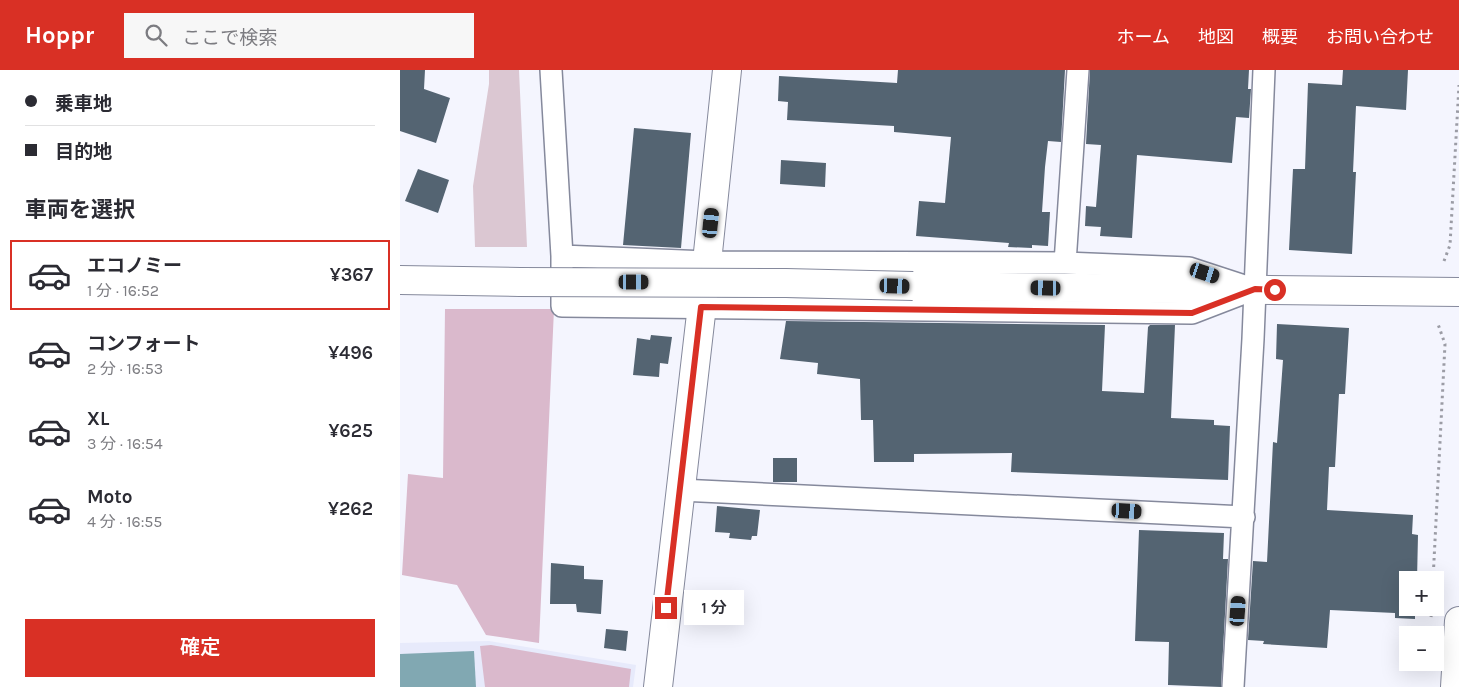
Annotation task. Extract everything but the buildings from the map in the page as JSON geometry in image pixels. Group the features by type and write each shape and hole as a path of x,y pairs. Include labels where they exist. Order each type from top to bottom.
{"street":[{"path":"551,70 562,256 562,306 1192,313 1255,289"},
{"path":"658,687 727,70"},
{"path":"1065,263 1078,70"},
{"path":"1233,687 1244,517 1264,70"},
{"path":"562,256 707,262 1065,263 1189,268 1255,289"},
{"path":"400,280 1459,292"},
{"path":"680,490 1244,517"},
{"path":"1455,687 1459,621"}],"path":[{"path":"1444,261 1450,245 1459,85"},
{"path":"1433,571 1445,344 1438,324"}],"shaded area":[{"path":"489,70 519,70 527,247 475,247 473,186 489,84"},
{"path":"445,309 554,309 539,643 486,635 457,585 402,575 408,474 443,478"},
{"path":"489,641 636,665 633,687 400,687 400,643"},
{"path":"491,645 631,669 629,687 485,687 480,646"},
{"path":"474,651 476,687 400,687 400,654"}],"route":[{"path":"666,608 701,307 1192,313 1255,289 1275,290"}]}
